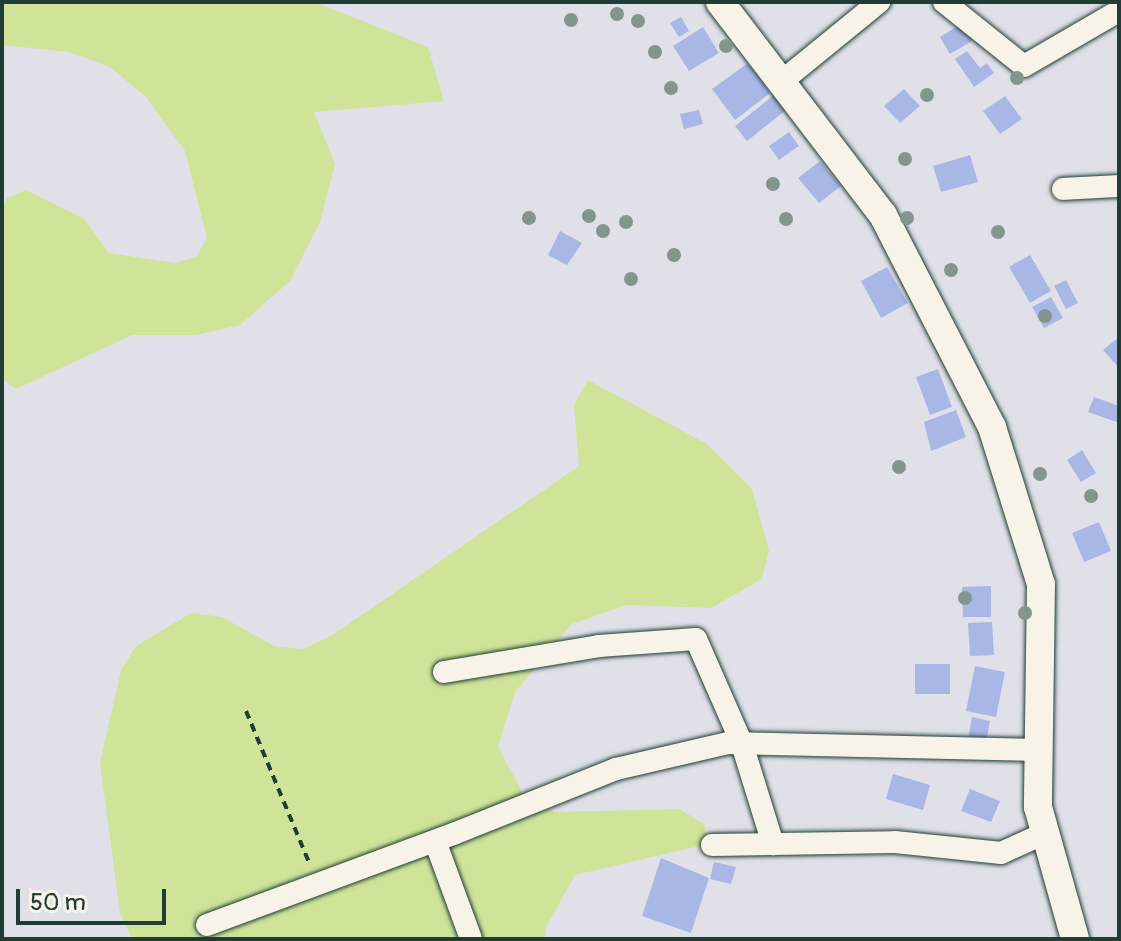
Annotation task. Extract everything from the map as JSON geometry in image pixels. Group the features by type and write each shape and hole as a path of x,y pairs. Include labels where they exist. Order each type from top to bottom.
{"street":[{"path":"720,2 883,215 992,427 1041,584 1038,807 1075,939"},
{"path":"781,82 879,2"},
{"path":"944,2 1024,66 1119,11"},
{"path":"1063,189 1119,186"},
{"path":"444,672 599,646 696,639 742,744 773,844"},
{"path":"207,925 435,841 616,769 728,743 1039,750"},
{"path":"712,845 895,842 1001,853 1045,833"},
{"path":"435,841 471,939"}],"path":[{"path":"246,711 286,814 318,882"}],"green space":[{"path":"2,2 315,2 428,47 444,101 314,112 335,164 320,222 290,281 240,325 196,335 132,335 16,389 2,379 2,209 7,198 26,190 83,218 109,253 175,263 196,257 207,238 185,151 146,97 110,67 69,52 2,45"},
{"path":"588,380 707,444 752,489 769,550 762,579 711,608 626,605 572,624 515,692 498,747 527,801 556,812 680,809 705,825 708,844 575,875 545,929 546,939 132,939 120,913 100,763 121,670 136,646 191,613 222,617 274,646 303,649 331,636 579,466 574,405"}],"building":[{"path":"681,17 689,31 679,37 670,23"},
{"path":"966,21 977,38 950,54 940,37"},
{"path":"703,27 719,53 689,71 673,46"},
{"path":"967,51 980,68 987,63 994,73 974,87 955,59"},
{"path":"748,63 770,93 735,120 712,89"},
{"path":"904,89 920,106 900,123 884,106"},
{"path":"774,95 786,110 747,141 735,126"},
{"path":"1005,96 1022,119 1000,134 983,111"},
{"path":"699,110 703,124 684,129 680,114"},
{"path":"789,132 799,146 779,160 769,146"},
{"path":"970,155 978,182 941,192 933,166"},
{"path":"820,161 841,186 819,203 798,178"},
{"path":"560,231 582,243 567,265 548,255"},
{"path":"1030,255 1051,291 1030,303 1009,267"},
{"path":"887,267 908,303 881,318 861,281"},
{"path":"1066,280 1078,303 1066,309 1054,286"},
{"path":"1051,297 1063,318 1044,328 1032,307"},
{"path":"1119,337 1119,368 1103,350"},
{"path":"938,369 952,407 930,415 916,377"},
{"path":"1094,397 1119,406 1119,423 1088,412"},
{"path":"956,410 966,437 931,451 924,422"},
{"path":"1082,450 1096,473 1081,482 1067,460"},
{"path":"1099,522 1111,551 1084,562 1072,533"},
{"path":"991,586 991,617 963,617 962,587"},
{"path":"992,622 994,655 970,656 968,623"},
{"path":"915,664 950,664 950,694 915,694"},
{"path":"975,666 1005,672 996,717 966,711"},
{"path":"972,717 990,721 986,742 968,739"},
{"path":"893,774 930,785 923,810 886,799"},
{"path":"970,789 1000,801 991,822 961,811"},
{"path":"661,858 709,878 691,933 642,916"},
{"path":"714,862 736,867 731,884 710,879"}]}
